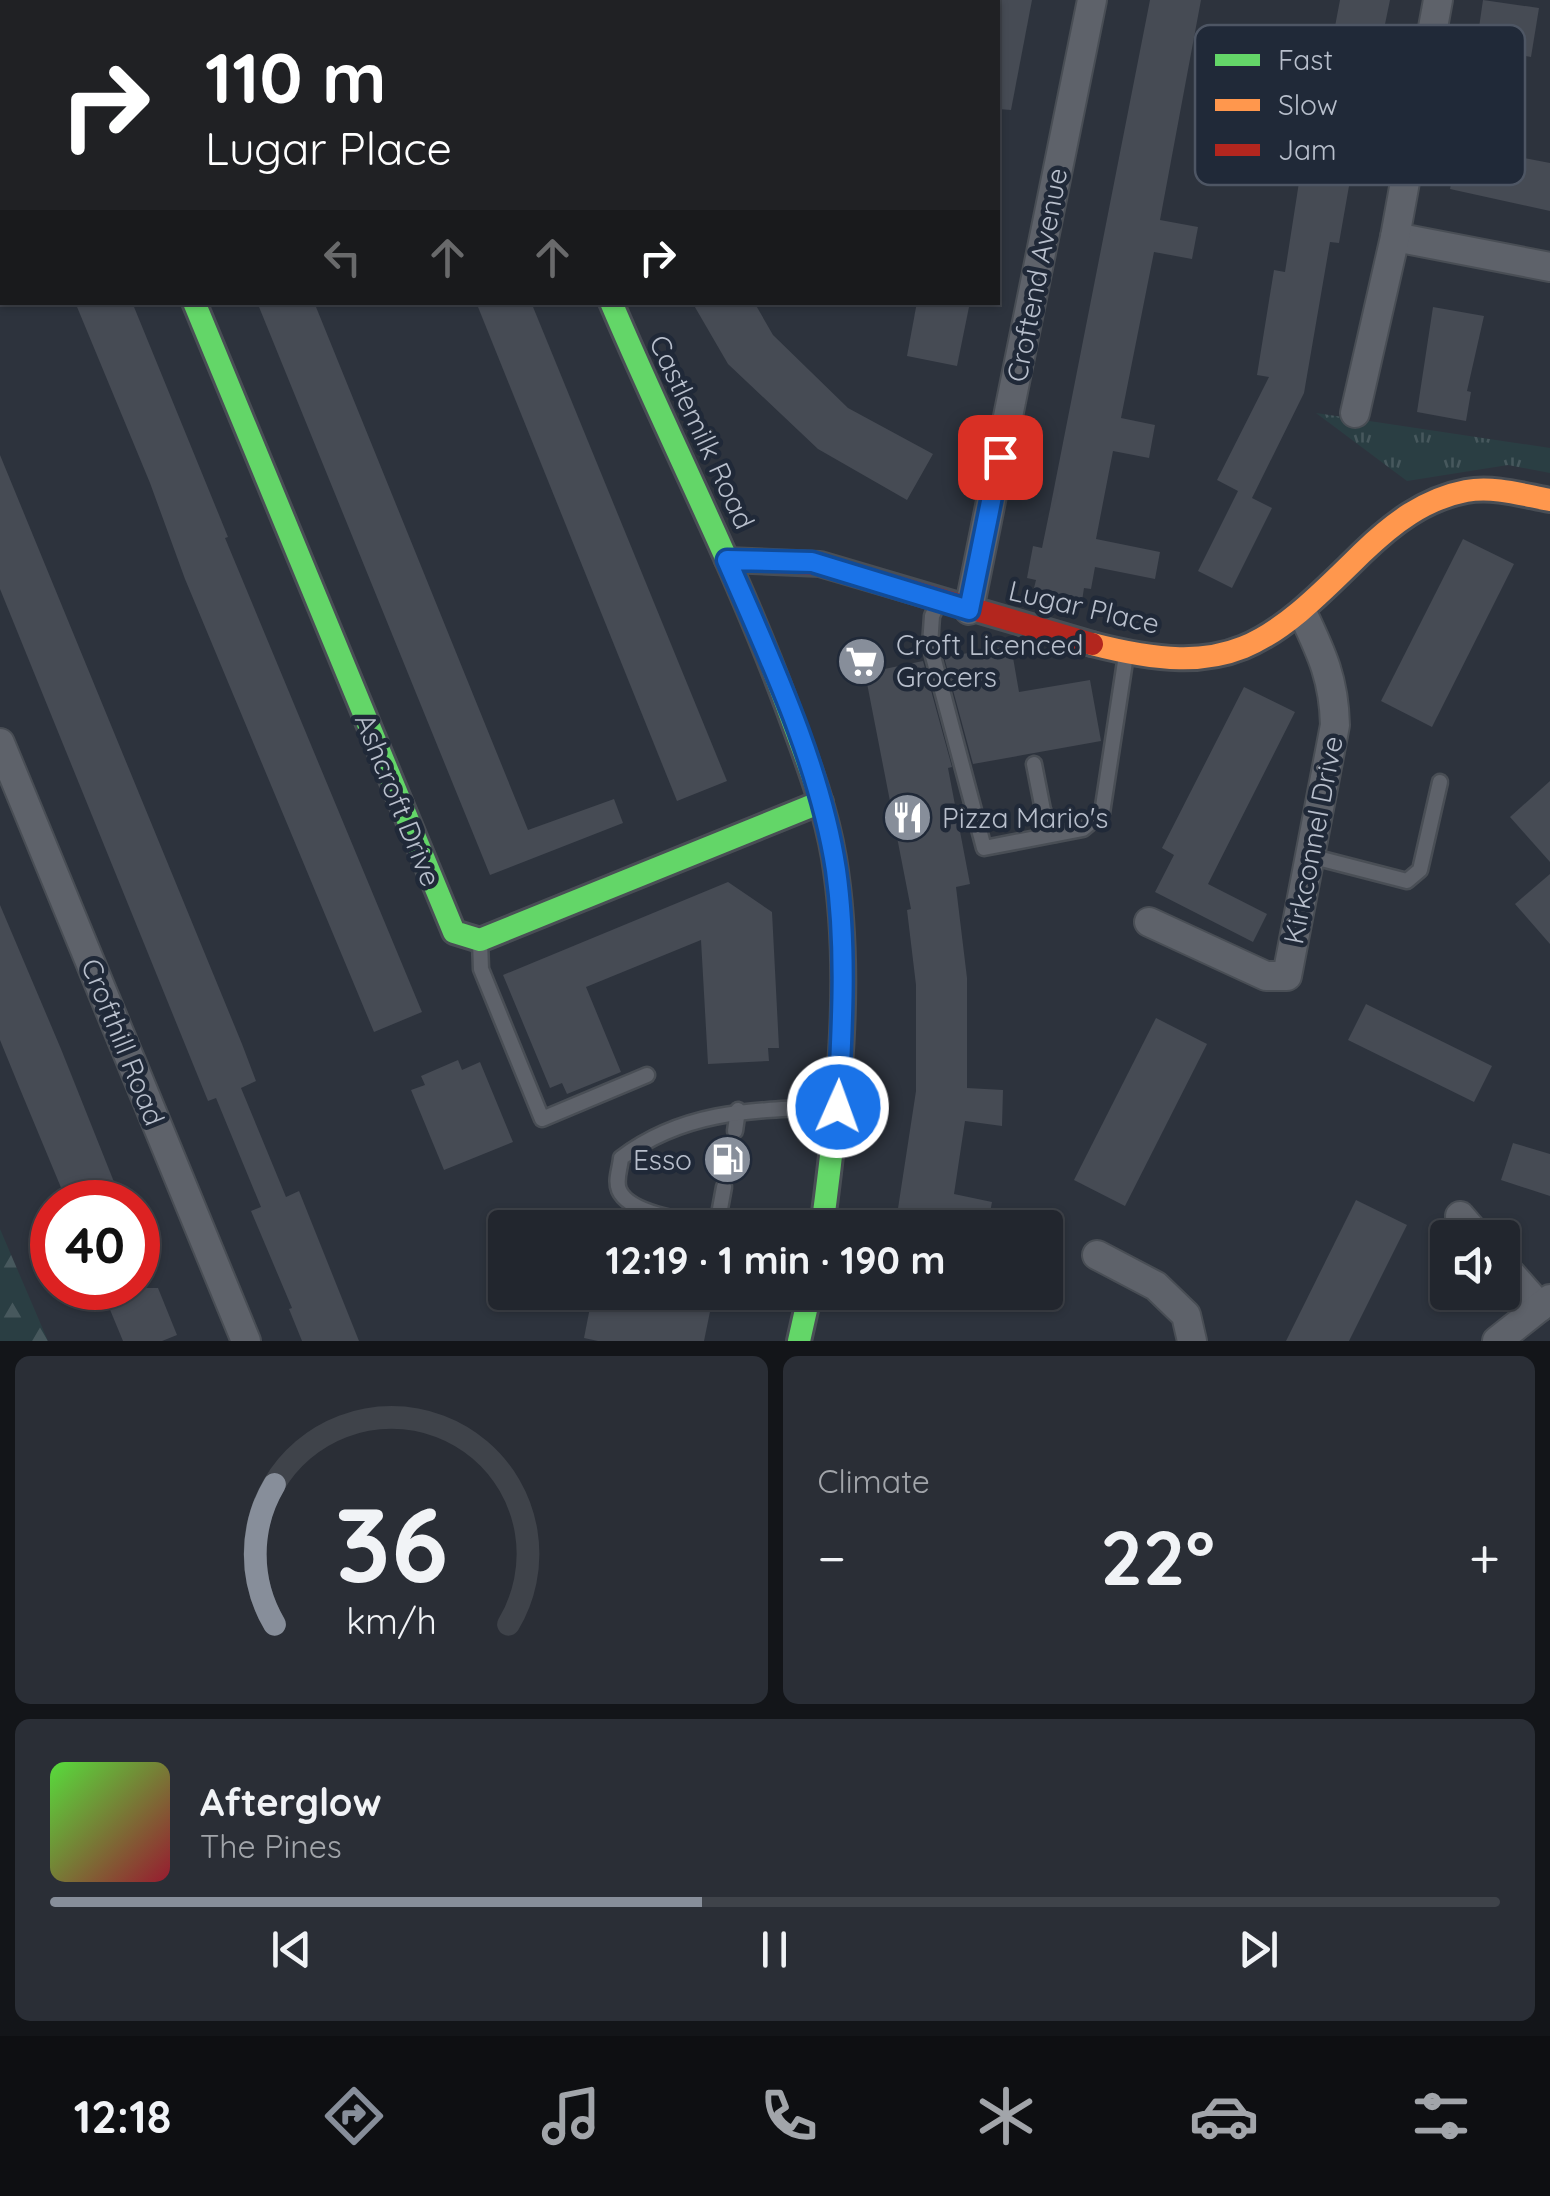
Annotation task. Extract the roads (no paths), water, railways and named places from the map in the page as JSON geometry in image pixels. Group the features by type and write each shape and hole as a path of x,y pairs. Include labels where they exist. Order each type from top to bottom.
{"street":[{"name":"Croftend Avenue","path":"969,610 1092,0"},
{"path":"1433,25 1438,0"},
{"path":"1355,414 1404,185"},
{"path":"1395,237 1550,267"},
{"name":"Ashcroft Drive","path":"195,305 441,907 454,932 480,940"},
{"name":"Castlemilk Road","path":"613,305 776,670 821,802 836,870 843,977 838,1107 824,1210"},
{"path":"1303,614 1341,572 1391,528 1442,496 1469,490 1502,491 1550,500"},
{"name":"Lugar Place","path":"727,560 812,562 938,602 1156,657 1230,654 1260,642 1303,614"},
{"name":"Kirkconnel Drive","path":"1148,922 1266,976 1287,976 1335,726 1334,690 1328,666 1303,614"},
{"name":"Crofthill Road","path":"0,743 246,1341"},
{"path":"480,940 821,802"},
{"path":"1460,1216 1463,1220"},
{"path":"1098,1255 1156,1286 1186,1314 1192,1341"},
{"path":"1498,1341 1545,1303 1520,1280"},
{"path":"800,1341 806,1310"}],"lane":[{"path":"938,602 932,616 930,644 984,848 1083,828 1102,812 1127,651"},
{"path":"1034,764 1043,810 1055,834"},
{"path":"1310,856 1406,881 1420,870 1440,782"},
{"path":"480,940 481,969 542,1119 647,1076"},
{"path":"646,1210 621,1195 617,1184 622,1158 669,1129 738,1110 838,1107"},
{"path":"735,1131 738,1110"},
{"path":"724,1188 724,1210"}],"place":[{"name":"Croft Licenced Grocers","path":"861,661"},
{"name":"Pizza Mario's","path":"907,818"},
{"name":"Esso","path":"727,1160"}]}
